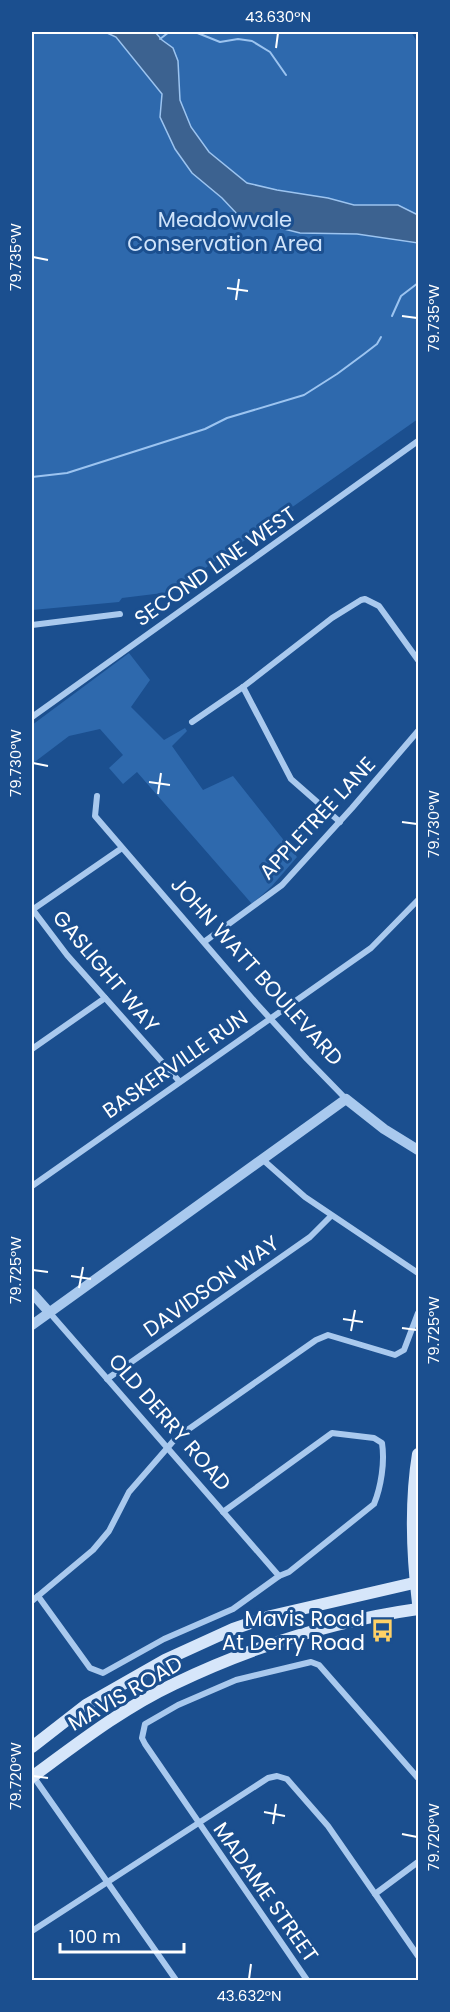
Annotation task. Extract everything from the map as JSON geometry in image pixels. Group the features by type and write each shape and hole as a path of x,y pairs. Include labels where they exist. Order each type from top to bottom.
{"main road":[{"path":"418,1454 413,1534 418,1603"},
{"name":"MAVIS ROAD","path":"32,1747 86,1705 165,1660 233,1629 271,1616 417,1582"},
{"name":"MAVIS ROAD","path":"32,1775 96,1730 173,1684 276,1642 309,1632 418,1609"}],"street":[{"name":"SECOND LINE WEST","path":"32,717 418,441"},
{"path":"192,722 243,687 332,618 361,600 365,599 379,606 418,660"},
{"path":"32,625 120,614"},
{"path":"243,687 291,778 340,822"},
{"name":"APPLETREE LANE","path":"204,942 282,885 418,731"},
{"name":"JOHN WATT BOULEVARD","path":"97,796 95,816 307,1059 346,1099 384,1129 418,1150"},
{"path":"32,910 122,848"},
{"name":"BASKERVILLE RUN","path":"32,1186 371,948 418,900"},
{"name":"GASLIGHT WAY","path":"32,910 67,955 180,1081"},
{"path":"32,1049 105,998"},
{"path":"32,1325 346,1099"},
{"path":"262,1158 305,1197 418,1272"},
{"name":"DAVIDSON WAY","path":"107,1380 310,1237 331,1216"},
{"name":"OLD DERRY ROAD","path":"32,1293 279,1576"},
{"path":"32,1601 93,1550 109,1531 129,1492 176,1438 316,1340 328,1335 395,1355 404,1350 418,1313"},
{"path":"38,1596 90,1668 103,1673 164,1639 233,1609 279,1576 289,1572 374,1504 378,1494 382,1443 374,1438 332,1433 223,1512"},
{"name":"MADAME STREET","path":"307,1980 145,1744 142,1738 146,1724 178,1705 236,1680 307,1662 319,1665 418,1778"},
{"path":"32,1775 176,1980"},
{"path":"32,1931 268,1778 277,1776 287,1779 328,1827 418,1956"},
{"path":"375,1894 418,1862"}],"green space":[{"name":"Meadowvale Conservation Area","path":"32,32 411,32 418,43 418,419 171,592 122,598 119,602 32,610"},
{"path":"129,653 150,680 131,707 164,740 185,728 187,731 172,746 203,790 233,776 297,857 272,886 252,904 137,772 123,784 109,768 123,755 100,729 69,736 32,764 32,725"}],"shaded area":[{"path":"105,32 155,32 173,48 178,61 180,100 191,127 209,152 247,183 354,205 398,205 418,215 418,243 357,234 300,233 252,221 237,214 192,173 175,149 160,117 162,94 116,37"}],"waterway":[{"path":"160,39 169,32"},
{"path":"195,32 220,42 238,39 252,41 270,52 286,75"},
{"path":"392,316 401,296 418,283"},
{"path":"32,477 67,473 205,429 227,418 304,395 364,354 377,344 381,337"}],"place":[{"name":"Mavis Road At Derry Road","path":"383,1630"}]}
